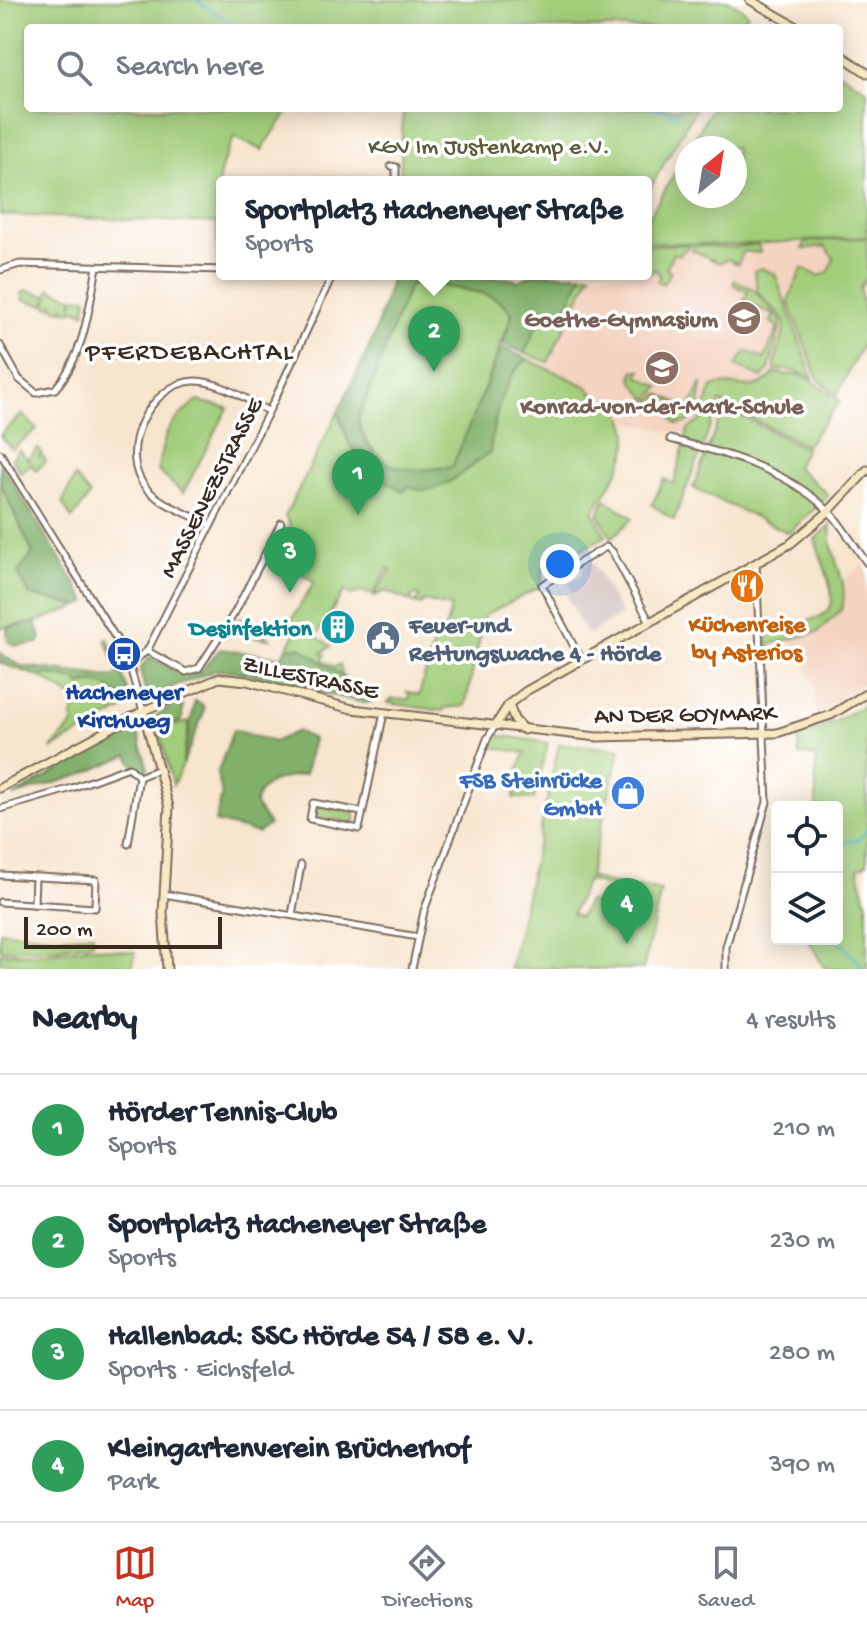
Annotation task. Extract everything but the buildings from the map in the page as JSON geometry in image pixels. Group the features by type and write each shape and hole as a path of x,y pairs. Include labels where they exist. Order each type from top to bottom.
{"main road":[{"path":"750,0 764,4 793,24"},
{"path":"843,57 867,73"},
{"path":"495,726 509,704 581,660 790,544 828,512 867,470"},
{"name":"ZILLESTRASSE","path":"0,788 143,711 208,681 232,678 317,701 384,713 495,726"},
{"name":"AN DER GOYMARK","path":"495,726 597,737 764,734 801,728 831,715 867,693"},
{"path":"509,704 513,717 524,730"},
{"path":"143,711 169,807 164,894 167,969"}],"street":[{"path":"391,166 396,167 396,176"},
{"path":"0,270 20,264 216,270"},
{"path":"0,345 27,387 36,393 55,389 70,369 82,337 97,267"},
{"name":"MASSENEZSTRASSE","path":"129,664 147,651 330,280"},
{"path":"211,525 147,489 135,463 139,429 159,398 183,383 196,381 221,387 268,411"},
{"path":"670,439 723,453 802,489 828,512 867,563"},
{"path":"0,453 129,664 143,711"},
{"path":"147,651 186,672 199,668 235,612 281,523"},
{"path":"581,660 542,585 545,580 606,547 612,551 650,622"},
{"path":"726,969 726,947 767,802 756,564"},
{"path":"362,812 313,803 310,819 359,829 384,713"},
{"path":"412,969 418,937 482,752 495,726"},
{"path":"0,809 129,767 139,777"},
{"path":"139,777 159,769"},
{"path":"128,844 139,777"},
{"path":"292,915 301,865"},
{"path":"0,875 96,877 95,908 0,902"},
{"path":"34,904 35,877"},
{"path":"164,894 418,937"}],"shaded area":[{"path":"847,243 827,281 790,328 771,380 754,391 720,391 695,437 630,422 592,396 588,387 547,368 574,309 581,280 652,280 652,248"},
{"path":"592,561 621,614 587,635 566,595 573,591 568,581 582,576 583,566"},
{"path":"863,565 867,571 867,680 817,716 813,680 790,641 818,632 834,620 844,602 844,579"}],"green space":[{"path":"0,0 728,0 748,13 742,24 24,24 24,112 287,112 262,150 234,137 220,176 216,176 216,223 0,215"},
{"path":"843,75 867,90 867,237 734,245 652,242 652,212 675,172 675,208 747,208 747,136 696,136 710,112 843,112"},
{"name":"KGV Im Justenkamp e.V.","path":"403,112 694,112 680,136 675,136 675,145 652,185 652,176 400,176"},
{"path":"867,239 867,277 860,288 867,335 837,395 818,379 788,301 802,268 819,276 828,273 834,259 825,246 803,249 805,242"},
{"path":"758,244 760,253 743,251 738,264 728,259 719,263 692,250 694,245 734,248"},
{"path":"652,245 691,245 679,255 673,253 666,269 671,272 663,284 657,281 660,277 657,270 652,271"},
{"path":"761,268 775,274 813,378 791,370 775,370 785,320 758,292 754,271"},
{"path":"391,280 420,280 409,286 358,419 372,450 382,460 407,469 452,467 502,347 527,359 518,367 505,389 496,414 490,452 451,481 429,490 408,486 404,492 365,468 349,443 338,412 373,339"},
{"path":"420,280 482,293 504,304 512,314 456,464 449,468 411,471 392,466 377,454 365,437 358,419 409,286"},
{"path":"420,280 580,280 567,306 543,313 524,353 503,344 512,314 505,304 483,293"},
{"path":"580,280 588,280 548,362 524,353 543,312 567,305"},
{"path":"735,280 753,289 782,321 769,369 762,378 736,366 746,351 764,359 778,328 771,322 774,315 744,301 748,292 733,284"},
{"path":"50,289 73,297 72,307 75,297 87,298 85,313 72,308 71,312 64,307 63,310 54,308 54,303 51,307 47,306 48,297 44,305 24,300 22,293 27,290 48,296"},
{"path":"527,359 588,387 617,411 627,427 626,452 593,512 606,536 544,569 540,587 485,615 465,706 445,708 443,711 388,703 392,699 408,700 410,695 406,691 419,695 438,628 445,630 451,607 424,601 422,605 414,603 420,598 417,595 411,596 412,602 386,591 374,596 391,570 388,568 373,594 360,592 351,595 344,591 316,636 331,646 322,653 325,655 323,660 335,667 340,664 342,674 350,682 301,647 287,648 295,634 288,626 314,582 297,571 301,563 274,547 279,535 284,534 290,525 285,516 338,412 349,442 408,485 490,452 496,414 505,389 518,367"},
{"path":"641,370 638,376 660,387 648,400 632,380 633,371"},
{"path":"775,373 806,376 840,401 806,446 720,402 674,520 652,505 664,479 674,484 688,429 700,421 712,387 728,384 750,387 766,381"},
{"path":"702,383 698,414 686,423 676,424 666,410 651,401 659,394 690,408"},
{"path":"198,401 228,408 183,493 158,471 160,458 173,423"},
{"path":"724,407 806,449 796,467 829,495 789,533 693,488"},
{"path":"22,414 37,429 12,449 0,435"},
{"path":"38,448 42,453 38,457 41,455 46,461 36,471 31,464 21,473 12,458 19,450 28,459"},
{"path":"0,462 87,602 79,606 30,595 18,573 33,553 0,483"},
{"path":"75,477 90,495 72,519 62,503"},
{"path":"0,483 33,553 18,573 30,595 79,606 36,622 0,628"},
{"path":"605,499 633,518 612,538 598,514"},
{"path":"831,525 832,547 843,588 841,610 818,632 772,644 768,649 767,627 813,619 825,614 831,606 829,581 815,539"},
{"path":"245,618 243,623 271,639 230,634 226,639 235,619"},
{"path":"36,622 41,638 38,643 15,646 8,641 7,628"},
{"path":"108,638 131,698 124,699 99,684 81,685 75,679 45,674 43,678 0,663 0,653 21,666 111,677 121,673 105,640"},
{"path":"301,647 350,682 351,688 376,698 376,701 364,703 234,671 216,670 152,695 145,690 140,670 149,657 186,675 200,672 220,649 281,657 287,648"},
{"path":"44,674 104,685 124,699 131,698 133,704 51,749 74,723 72,718 76,700 43,678"},
{"path":"195,701 203,705 204,712 182,766"},
{"path":"178,703 183,706 182,721 158,728 156,716"},
{"path":"867,704 867,864 858,869 867,904 867,969 825,969 811,945 843,945 843,801 816,801 816,757 799,755 798,737 817,731"},
{"path":"189,722 182,766 173,785 159,729"},
{"path":"136,726 148,769 145,772 136,769 128,755 84,774 13,796"},
{"path":"233,730 274,742 297,731 313,739 305,774 273,782 257,796 255,805 269,825 257,833 215,822 222,795 217,774"},
{"path":"504,736 548,743 534,799 514,798 515,792 510,790 525,753 492,747 495,738"},
{"path":"559,744 620,749 589,877 635,890 639,886 661,891 643,969 554,969 552,966 550,969 510,969","holes":["587,880 617,890 610,908 588,901 580,917 572,914"]},
{"path":"316,806 355,813 355,823 314,816"},
{"path":"0,931 60,937 93,934 93,943 48,949 3,950 0,949"},
{"path":"93,947 135,952 132,969 121,969 121,965 115,964 114,969 37,969 0,962 0,953 35,954"}],"waterway":[{"path":"195,0 234,24"},
{"path":"668,113 677,118"},
{"path":"843,843 860,839 867,829"},
{"path":"843,945 865,969"}],"place":[{"name":"Goethe-Gymnasium","path":"744,318"},
{"name":"Konrad-von-der-Mark-Schule","path":"662,368"},
{"name":"Sportplatz Hacheneyer Straße","path":"434,372"},
{"name":"Hörder Tennis-Club","path":"358,515"},
{"name":"Küchenreise by Asterios","path":"747,586"},
{"name":"Hallenbad: SSC Hörde 54 / 58 e. V.","path":"290,593"},
{"name":"Desinfektion","path":"338,627"},
{"name":"Feuer-und Rettungswache 4 - Hörde","path":"383,638"},
{"name":"Hacheneyer Kirchweg","path":"124,654"},
{"name":"FSB Steinrücke GmbH","path":"628,793"},
{"name":"Kleingartenverein Brücherhof","path":"627,944"}],"district":[{"name":"PFERDEBACHTAL","path":"190,350"}]}
